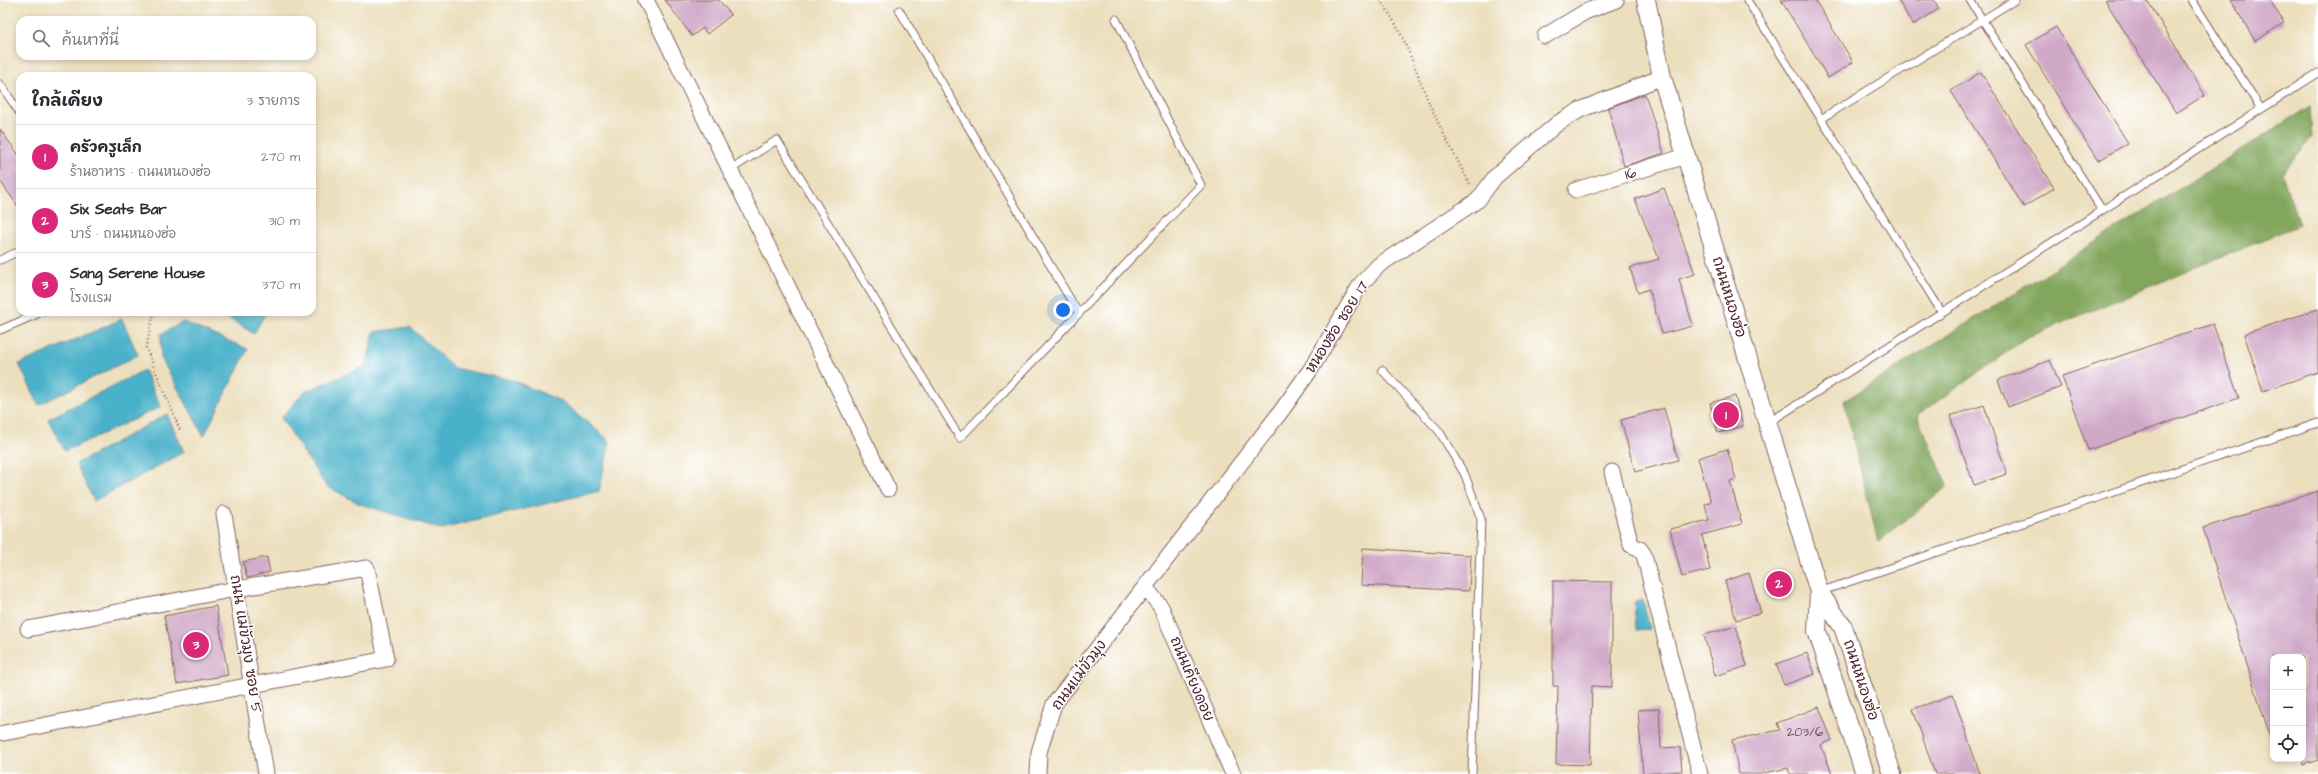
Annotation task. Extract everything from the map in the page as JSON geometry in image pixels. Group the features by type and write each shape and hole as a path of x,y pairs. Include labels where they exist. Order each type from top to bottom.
{"street":[{"path":"646,0 888,489"},
{"path":"1545,36 1585,12 1616,0"},
{"name":"ถนนหนองฮ่อ","path":"1646,0 1662,77 1819,592 1843,626 1892,774"},
{"name":"หนองฮ่อ ซอย 17","path":"1145,587 1222,489 1311,369 1361,284 1379,265 1478,200 1495,177 1558,123 1580,110 1662,77"},
{"name":"16","path":"1576,190 1686,156"},
{"path":"1612,472 1631,545 1636,546 1644,555 1700,774"},
{"name":"ถนน แม่ขัวมุง ซอย 5","path":"224,514 253,685 266,774"},
{"path":"4,733 386,659 367,568 236,589 28,629"},
{"name":"ถนนแม่ขัวมุง","path":"1038,774 1039,752 1054,704 1145,587"},
{"name":"ถนนเคียงดอย","path":"1145,587 1161,607 1233,774"},
{"name":"ถนนหนองฮ่อ","path":"1819,592 1817,631 1865,774"}],"lane":[{"path":"1747,0 1941,311"},
{"path":"1970,0 2102,210"},
{"path":"1821,119 2015,0"},
{"path":"2192,0 2261,109"},
{"path":"899,10 1079,314"},
{"path":"730,170 777,140 960,438 1201,185 1116,19"},
{"path":"1767,423 1941,311 2318,74"},
{"path":"0,84 16,107"},
{"path":"0,260 15,253"},
{"path":"0,330 33,316"},
{"path":"1382,370 1439,432 1465,475 1481,519 1472,774"},
{"path":"1819,592 2318,423"}],"path":[{"path":"1380,0 1390,12 1431,106 1478,200"},
{"path":"153,316 146,348 180,430"}],"green space":[{"path":"2310,106 2312,137 2282,174 2299,225 2028,337 1917,416 1948,486 1878,542 1844,401"}],"water":[{"path":"225,316 264,316 254,334"},
{"path":"122,319 138,355 39,405 19,364"},
{"path":"183,322 248,349 204,436 161,358 161,334"},
{"path":"410,327 454,368 512,380 563,402 610,441 599,491 441,529 360,504 326,486 281,418 304,392 366,366 374,332"},
{"path":"144,370 161,407 65,451 48,419"},
{"path":"167,414 184,452 94,501 76,464"},
{"path":"1643,600 1650,629 1636,630 1634,602"}],"building":[{"path":"665,0 719,0 731,15 707,34 703,28 692,36"},
{"path":"1781,0 1815,0 1853,62 1828,78"},
{"path":"1898,0 1934,0 1939,9 1913,25"},
{"path":"2105,0 2147,0 2205,95 2176,113"},
{"path":"2231,0 2270,0 2284,23 2255,41"},
{"path":"2056,27 2128,143 2098,161 2026,45"},
{"path":"1981,72 2054,188 2024,207 1951,91"},
{"path":"1645,94 1664,153 1624,166 1608,108"},
{"path":"0,129 16,151 16,203 0,181"},
{"path":"1664,188 1695,274 1679,279 1693,326 1662,334 1649,289 1638,293 1630,268 1659,259 1635,199"},
{"path":"2318,309 2318,372 2263,391 2244,334"},
{"path":"2213,324 2239,398 2088,450 2062,376"},
{"path":"2050,360 2061,387 2008,407 1998,380"},
{"path":"1735,396 1743,426 1718,433 1710,403"},
{"path":"1984,405 2007,474 1974,485 1950,416"},
{"path":"1664,408 1678,460 1635,472 1621,420"},
{"path":"1727,449 1736,479 1730,481 1742,524 1702,535 1710,570 1682,577 1670,529 1709,520 1705,504 1711,502 1698,458"},
{"path":"2318,491 2318,760 2303,765 2303,762 2306,762 2306,654 2270,654 2270,736 2203,528"},
{"path":"1363,548 1471,555 1469,591 1361,585"},
{"path":"267,557 270,572 247,578 243,562"},
{"path":"1749,573 1761,613 1736,620 1725,581"},
{"path":"1553,581 1612,582 1612,687 1592,686 1590,765 1556,764 1558,686 1553,686"},
{"path":"216,606 228,675 177,684 164,616"},
{"path":"1736,626 1747,666 1715,676 1704,635"},
{"path":"1807,653 1815,674 1784,685 1776,664"},
{"path":"1953,695 1980,774 1935,774 1913,709"},
{"path":"1819,707 1832,740 1821,745 1832,774 1790,774 1788,768 1760,774 1739,774 1732,740 1780,730 1777,723"},
{"path":"1659,709 1661,748 1680,747 1682,771 1643,774 1638,710"}],"place":[{"name":"ครัวครูเล็ก","path":"1726,415"},
{"name":"Six Seats Bar","path":"1779,584"},
{"name":"Sang Serene House","path":"196,645"}]}
